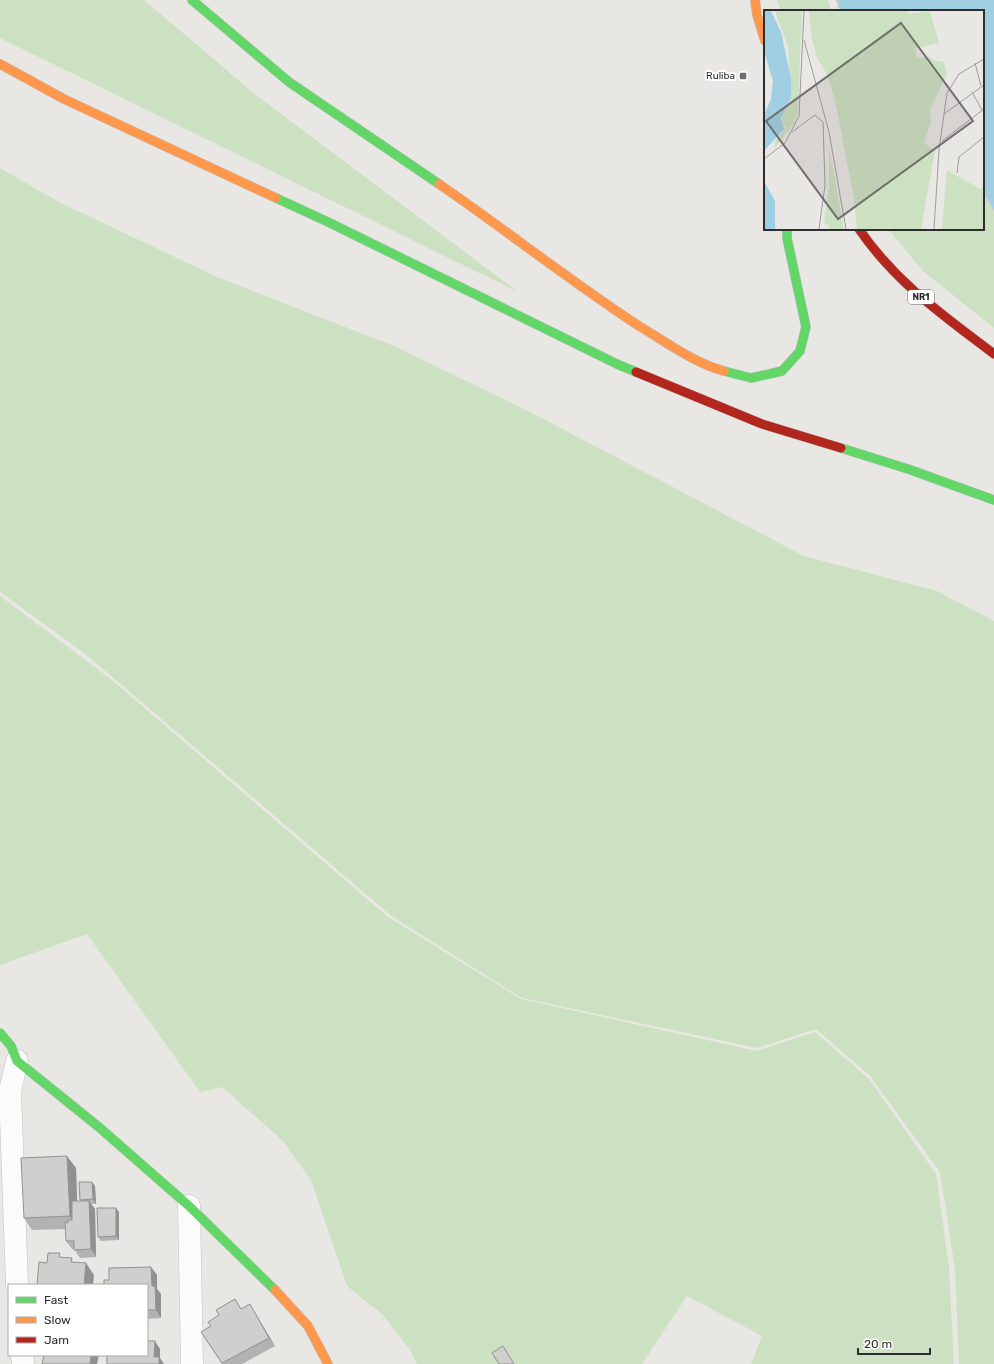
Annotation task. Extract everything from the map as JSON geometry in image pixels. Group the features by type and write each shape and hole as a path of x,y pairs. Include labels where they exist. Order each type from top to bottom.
{"main road":[{"path":"192,0 289,82 441,185 601,301 672,347 715,369 750,378 782,371 800,351 806,328 786,238 787,230"},
{"path":"754,0 764,38"},
{"path":"0,64 64,99 328,222 619,365 762,424 908,469 994,500"},
{"name":"NR1","path":"860,230 867,242 902,282 994,354"},
{"path":"0,1033 12,1046 17,1061 100,1128 189,1206 267,1281 308,1326 328,1364"}],"street":[{"path":"17,1061 10,1091 18,1284"},
{"path":"189,1206 192,1364"}],"path":[{"path":"837,0 840,10"},
{"path":"984,192 994,210"}],"green space":[{"path":"0,0 144,0 256,95 518,292 0,38"},
{"path":"777,0 828,0 831,10 781,10"},
{"path":"0,168 59,202 217,277 394,346 534,414 804,556 937,591 994,621 994,1364 959,1364 955,1269 940,1172 870,1076 816,1029 757,1048 522,998 390,915 88,656 0,592"},
{"path":"984,183 994,200 994,328 923,271 889,230 984,230"},
{"path":"0,596 112,680 388,917 521,999 757,1051 815,1032 869,1079 936,1174 949,1267 954,1364 751,1364 762,1336 687,1296 642,1364 417,1364 410,1350 383,1315 347,1286 311,1180 283,1141 222,1087 200,1092 87,934 0,965"}],"water":[{"path":"837,0 994,0 994,210 984,193 984,10 840,10"}],"building":[{"path":"67,1156 70,1216 24,1218 21,1158"},
{"path":"79,1182 92,1182 93,1199 80,1200"},
{"path":"72,1201 89,1201 91,1249 74,1250 74,1241 66,1241 65,1222 68,1223 68,1220 72,1220"},
{"path":"97,1208 116,1208 116,1236 98,1237"},
{"path":"48,1253 60,1253 59,1257 72,1258 71,1262 86,1263 84,1284 37,1284 39,1262 47,1263"},
{"path":"151,1267 152,1286 155,1286 156,1310 148,1310 148,1284 104,1284 104,1280 109,1280 109,1268"},
{"path":"235,1299 241,1309 250,1304 269,1338 222,1363 201,1332 211,1326 208,1322 219,1315 216,1310"},
{"path":"148,1341 155,1341 154,1357 159,1357 159,1364 107,1364 107,1356 148,1356"},
{"path":"503,1346 514,1364 499,1364 492,1353"},
{"path":"44,1356 91,1356 90,1364 42,1364"}],"traffic: fast":[{"path":"192,0 289,82 439,184"},
{"path":"276,198 636,372"},
{"path":"724,371 751,378 782,371 800,351 806,327 787,238 787,230"},
{"path":"841,448 908,469 994,500"},
{"path":"0,1033 11,1046 17,1061 100,1128 189,1206 275,1290"}],"traffic: slow":[{"path":"755,0 757,15 764,38"},
{"path":"0,64 64,99 276,198"},
{"path":"439,184 639,326 691,358 713,368 724,371"},
{"path":"275,1290 308,1326 328,1364"}],"traffic: jam":[{"path":"860,230 889,266 921,297 994,354"},
{"path":"636,372 762,424 841,448"}],"place":[{"name":"Ruliba","path":"743,76"}]}
